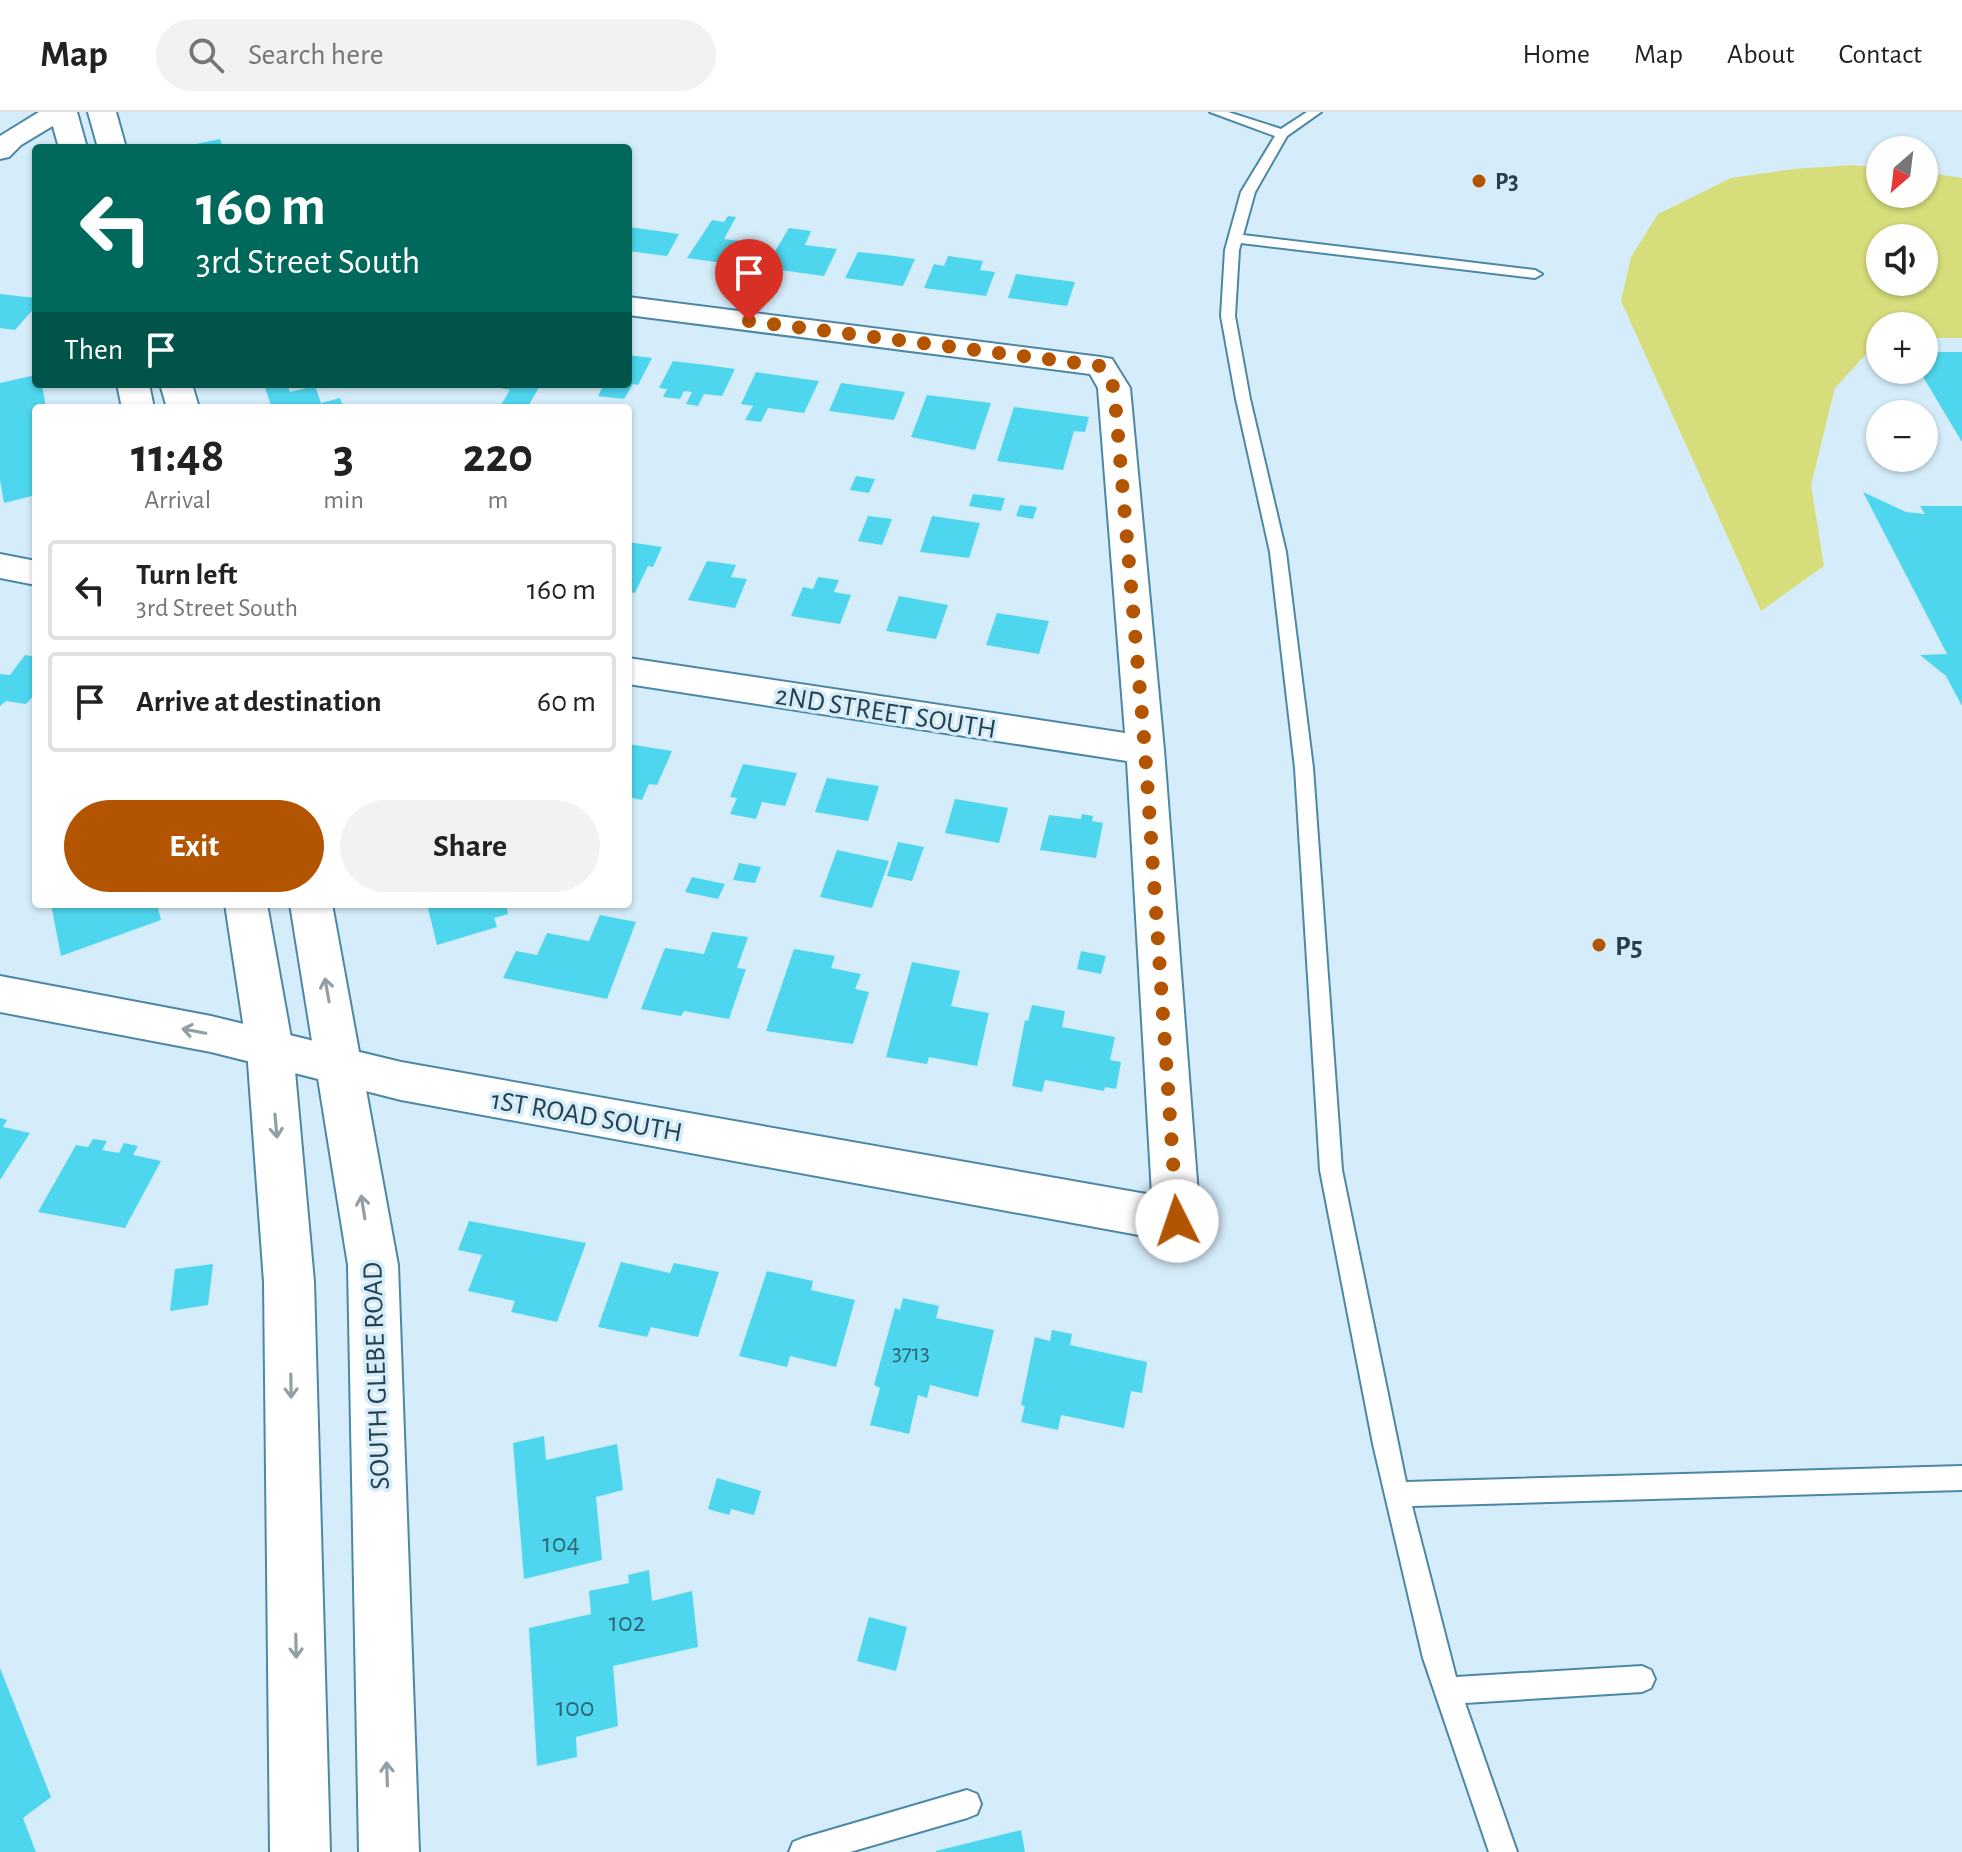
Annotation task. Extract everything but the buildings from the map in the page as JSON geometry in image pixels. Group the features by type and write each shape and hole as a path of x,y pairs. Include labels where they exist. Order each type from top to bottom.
{"main road":[{"path":"63,112 72,144"},
{"path":"102,112 111,144"},
{"path":"0,566 32,572"},
{"path":"247,908 270,1049 289,1282 300,1852"},
{"name":"SOUTH GLEBE ROAD","path":"312,908 373,1265 389,1852"}],"street":[{"path":"0,151 12,139 57,112"},
{"path":"632,307 1101,366 1114,388 1145,750"},
{"name":"2ND STREET SOUTH","path":"632,672 1145,750"},
{"name":"1ST ROAD SOUTH","path":"0,994 270,1049 401,1081 1177,1221 1145,750"}],"lane":[{"path":"1216,112 1282,134"},
{"path":"1315,112 1282,134 1248,192 1232,250 1228,316 1243,399 1278,552 1295,691 1306,784 1331,1170 1397,1494 1436,1658 1503,1852"},
{"path":"1236,238 1535,274"},
{"path":"1397,1494 1962,1478"},
{"path":"1448,1691 1642,1679"},
{"path":"803,1852 967,1804"}],"green space":[{"path":"1866,166 1866,208 1938,208 1938,174 1962,178 1962,338 1938,338 1938,312 1866,312 1866,354 1835,388 1811,485 1824,566 1761,611 1621,301 1631,257 1658,214 1731,178 1794,169"}],"place":[{"name":"P3","path":"1479,181"},
{"name":"P5","path":"1599,945"}],"route":[{"path":"749,321 1101,366 1114,388 1145,750 1177,1221"}]}
